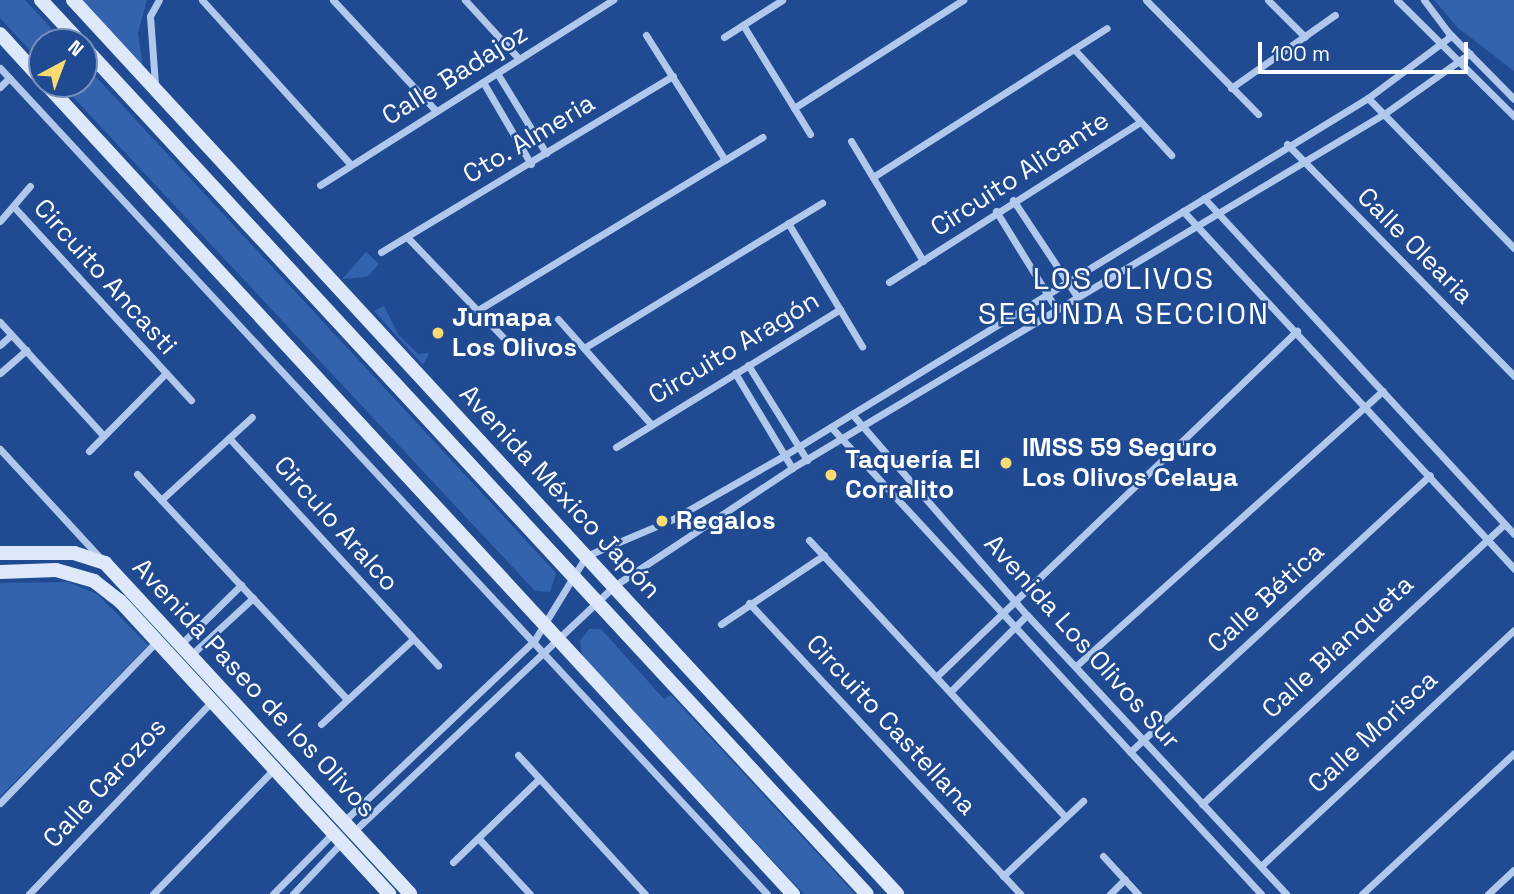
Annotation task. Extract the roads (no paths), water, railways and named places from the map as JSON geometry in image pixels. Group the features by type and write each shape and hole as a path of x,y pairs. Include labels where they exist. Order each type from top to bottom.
{"street":[{"path":"41,0 67,28"},
{"name":"Avenida México Japón","path":"74,0 897,894"},
{"path":"155,89 150,16 159,0"},
{"path":"202,0 351,165"},
{"path":"333,0 436,111"},
{"path":"465,0 519,59"},
{"path":"594,0 601,8"},
{"name":"Calle Badajoz","path":"320,185 613,0"},
{"path":"724,37 782,0"},
{"path":"794,108 963,0"},
{"path":"1146,0 1258,114"},
{"path":"1268,0 1305,37"},
{"path":"1397,0 1514,116"},
{"path":"1417,0 1514,99"},
{"path":"1424,0 1451,36"},
{"path":"1231,88 1335,16"},
{"path":"743,25 810,134"},
{"path":"873,177 1108,27"},
{"path":"0,34 28,65"},
{"path":"646,35 725,160"},
{"path":"293,894 338,837 534,641 586,556 673,519 800,446 1068,283 1287,144 1367,98 1451,36"},
{"name":"Circuito Alicante","path":"1074,49 1171,155"},
{"path":"273,894 558,640 614,586 792,468 862,428 1055,307 1384,114 1469,53"},
{"name":"Avenida México Japón","path":"98,62 867,894"},
{"path":"0,68 767,894"},
{"path":"497,73 546,153"},
{"name":"Cto. Almeria","path":"381,252 673,76"},
{"path":"0,87 9,78"},
{"path":"483,82 531,164"},
{"path":"59,98 793,894"},
{"path":"1367,98 1514,248"},
{"name":"Circuito Alicante","path":"889,282 1013,200 1140,122"},
{"path":"478,310 763,137"},
{"name":"Circuito Alicante","path":"851,141 923,261"},
{"name":"Calle Olearia","path":"1287,144 1514,376"},
{"name":"Circuito Ancasti","path":"0,221 30,186"},
{"path":"1204,198 1514,534"},
{"path":"1013,200 1076,295"},
{"path":"584,348 822,203"},
{"name":"Circuito Ancasti","path":"14,207 191,400"},
{"path":"996,211 1055,307"},
{"path":"1183,211 1365,402 1514,569"},
{"name":"Circuito Aragón","path":"788,223 862,346"},
{"path":"274,252 291,236"},
{"path":"407,237 503,337"},
{"name":"Circuito Aragón","path":"616,447 840,309"},
{"name":"Circuito Aragón","path":"558,319 651,424"},
{"path":"0,322 102,434"},
{"path":"937,676 1001,616 1013,597 1297,331"},
{"path":"0,345 11,335"},
{"path":"0,373 26,350"},
{"path":"748,365 807,460"},
{"path":"735,373 792,468"},
{"name":"Circuito Ancasti","path":"89,451 102,434 165,374"},
{"path":"1076,666 1365,402 1383,391"},
{"path":"425,415 442,400"},
{"name":"Avenida Los Olivos Sur","path":"852,414 1027,615 1286,894"},
{"path":"161,500 252,416"},
{"name":"Avenida Los Olivos Sur","path":"831,427 839,440 1013,630 1261,894"},
{"name":"Circulo Aralco","path":"229,438 438,666"},
{"path":"0,449 105,563"},
{"path":"137,474 347,699"},
{"name":"Calle Bética","path":"1130,752 1430,475"},
{"name":"Calle Blanqueta","path":"1202,804 1487,536 1504,524"},
{"path":"809,540 1065,816"},
{"name":"Avenida Paseo de los Olivos","path":"0,553 74,553 105,563 410,894"},
{"path":"721,624 824,555"},
{"name":"Avenida Paseo de los Olivos","path":"0,572 56,570 94,581 157,641 389,894"},
{"path":"187,649 241,585"},
{"path":"187,649 253,597"},
{"name":"Circuito Castellana","path":"749,603 1020,894"},
{"path":"951,691 1027,615"},
{"path":"0,803 168,629"},
{"name":"Calle Morisca","path":"1261,866 1514,630"},
{"path":"321,724 413,639"},
{"name":"Calle Carozos","path":"29,894 212,701"},
{"path":"1362,894 1514,753"},
{"path":"518,755 645,894"},
{"path":"153,894 274,769"},
{"path":"453,862 539,779"},
{"path":"1003,876 1083,801"},
{"path":"479,839 530,894"},
{"path":"1103,856 1139,894"},
{"path":"1488,894 1514,870"},
{"path":"1110,894 1125,879"}],"place":[{"name":"Jumapa Los Olivos","path":"438,333"},
{"name":"IMSS 59 Seguro Los Olivos Celaya","path":"1006,463"},
{"name":"Taquería El Corralito","path":"831,475"},
{"name":"Regalos","path":"662,521"}],"district":[{"name":"LOS OLIVOS SEGUNDA SECCION","path":"1124,296"}]}
